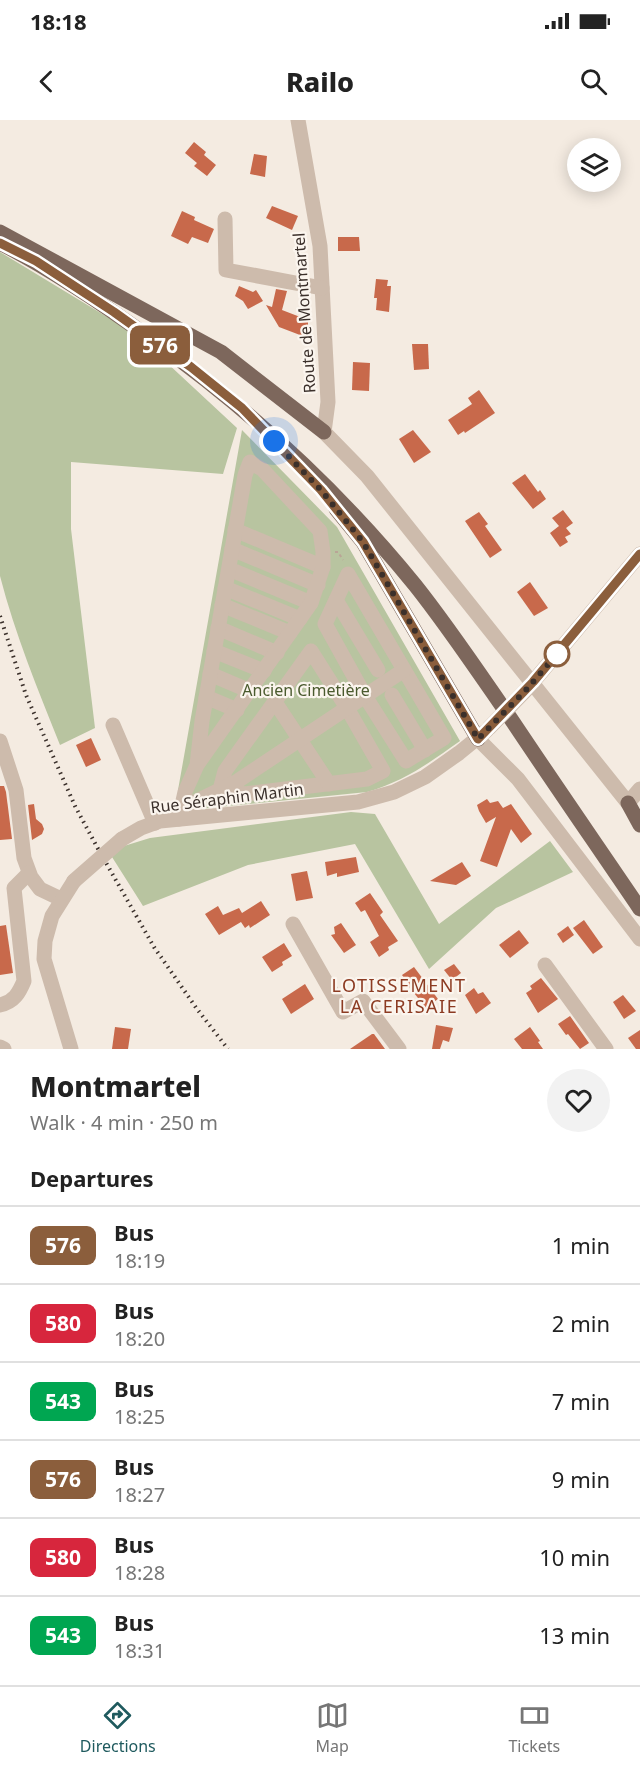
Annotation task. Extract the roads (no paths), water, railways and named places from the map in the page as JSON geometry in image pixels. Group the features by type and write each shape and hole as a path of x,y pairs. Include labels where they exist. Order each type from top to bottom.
{"main road":[{"path":"0,232 221,352 324,432"},
{"path":"0,243 36,261 114,312 191,367 242,408 333,492 415,585 458,641 640,909"},
{"path":"40,253 120,304 248,400 302,449 371,518 423,579 466,635 640,892"},
{"path":"242,408 321,490 363,542 478,739"},
{"path":"628,803 640,825"}],"street":[{"name":"Route de Montmartel","path":"298,120 320,246 328,402 324,432"},
{"path":"225,219 226,270 322,288"},
{"path":"324,432 367,476 530,686 628,803 640,789"},
{"path":"179,819 184,792 197,765 311,603 318,585 323,559 320,531 262,469 250,462 245,475 222,605 202,721 197,765"},
{"path":"236,530 323,559"},
{"path":"232,549 318,585"},
{"name":"Rue Séraphin Martin","path":"70,1049 44,959 45,941 52,916 74,881 122,839 155,823 179,819 358,802 394,792 425,777 478,739 530,686 640,554"},
{"path":"229,569 311,603"},
{"path":"348,574 444,738 406,762 365,696 325,624 336,600 348,574"},
{"path":"225,588 300,619"},
{"path":"336,600 378,670"},
{"path":"222,605 290,633"},
{"path":"219,628 277,652"},
{"path":"214,651 264,671"},
{"path":"311,651 383,771 367,779 245,794 220,790 225,771 311,651"},
{"path":"179,819 195,802 236,782 404,670"},
{"path":"210,675 250,691"},
{"path":"392,695 425,750"},
{"path":"206,697 237,710"},
{"path":"275,702 330,784"},
{"path":"202,721 224,729"},
{"path":"113,725 155,823"},
{"path":"478,739 518,778 640,939"},
{"path":"0,741 16,790 24,858 29,873 40,889 61,899"},
{"path":"0,1005 8,1003 18,995 24,981 14,888 29,873"},
{"path":"293,924 343,1012 363,1001 399,1049"},
{"path":"545,965 606,1049"},
{"path":"0,1047 4,1049"}],"railway":[{"path":"0,616 26,695 75,806 154,947 228,1049"}],"district":[{"name":"LOTISSEMENT LA CERISAIE","path":"399,996"}],"park label":[{"name":"Ancien Cimetière","path":"306,690"}]}
